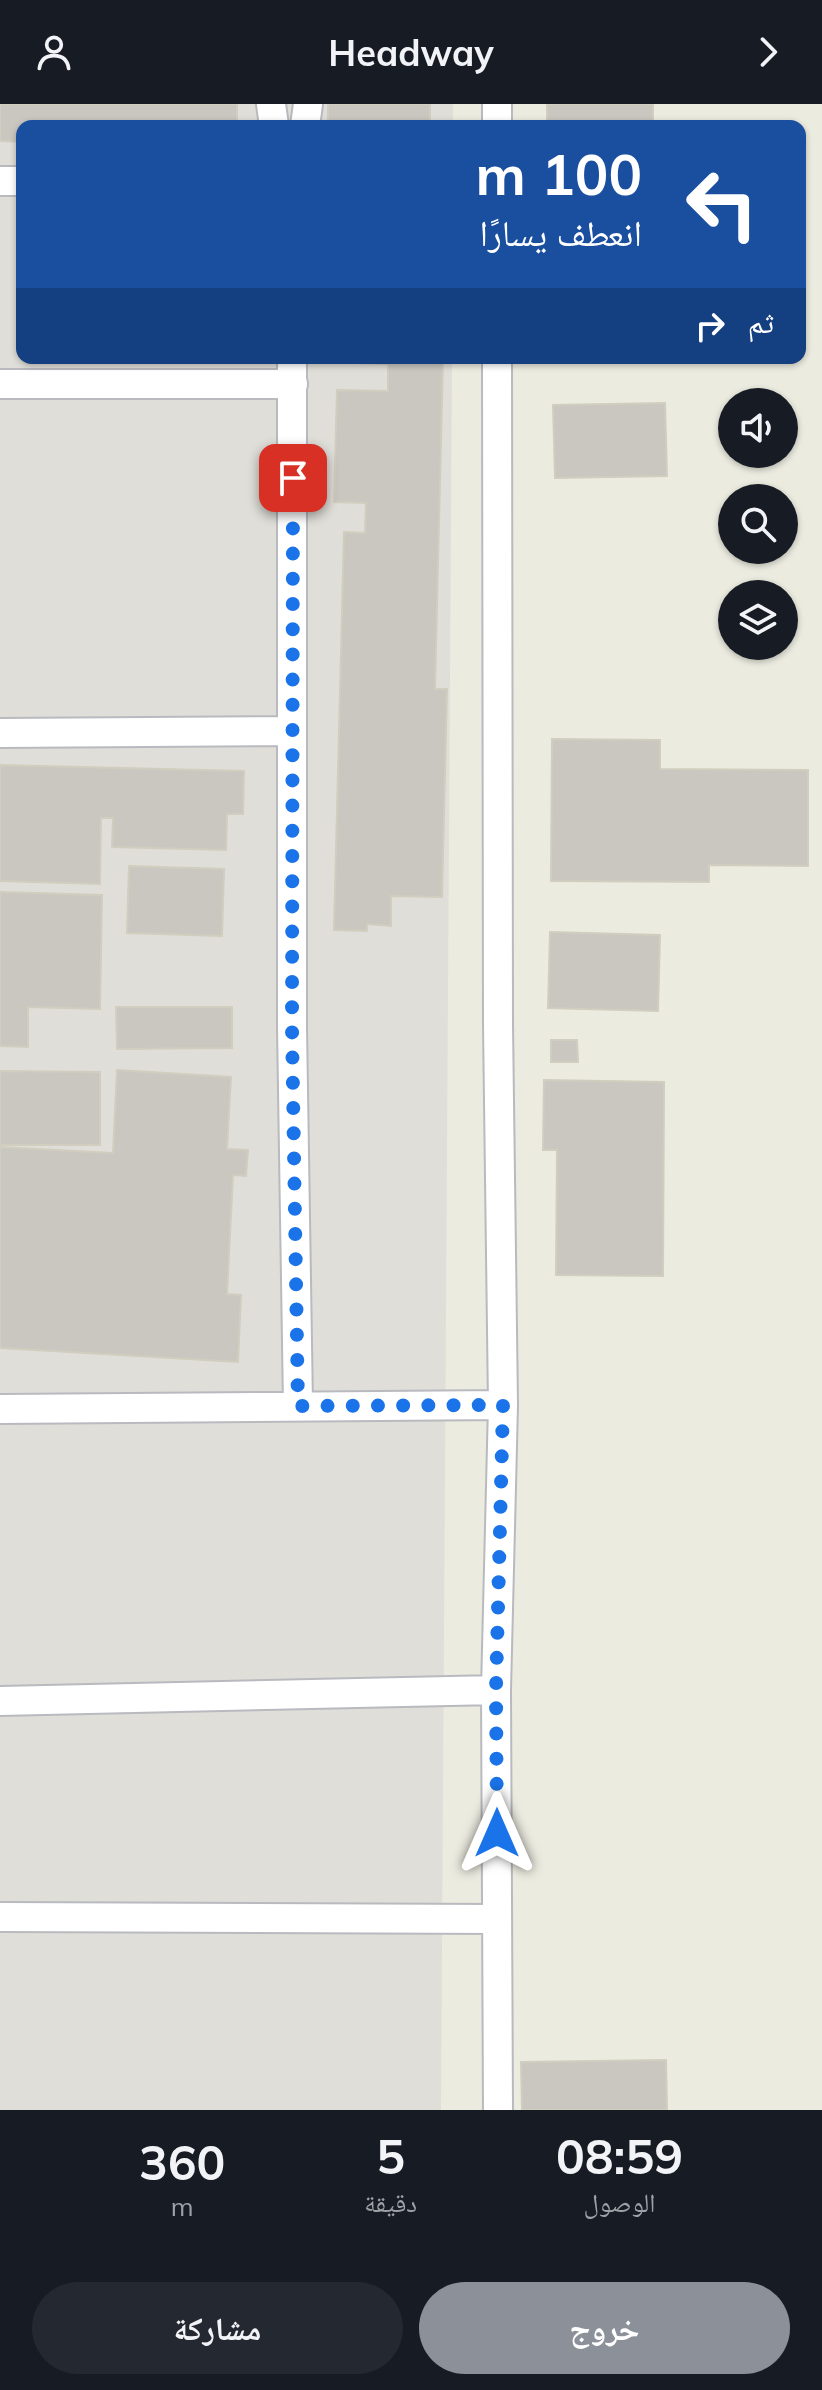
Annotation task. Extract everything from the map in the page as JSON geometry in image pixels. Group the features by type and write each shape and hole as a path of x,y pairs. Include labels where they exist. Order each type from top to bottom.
{"street":[{"path":"497,364 498,1025 503,1405 496,1690 498,2110"},
{"path":"0,384 292,371 292,1027 298,1406"},
{"path":"0,733 292,731"},
{"path":"0,1409 503,1405"},
{"path":"0,1701 496,1690"},
{"path":"0,1917 497,1919"}],"shaded area":[{"path":"0,104 453,104 453,120 16,120 16,364 452,364 441,2110 0,2110"}],"building":[{"path":"0,104 237,104 237,120 16,120 16,142 0,141"},
{"path":"328,104 430,104 430,120 328,120"},
{"path":"547,104 653,104 653,120 547,120"},
{"path":"388,364 443,364 435,689 447,689 442,897 391,896 391,926 367,924 367,931 334,930 344,532 365,533 366,503 334,502 337,390 388,391"},
{"path":"665,403 667,476 555,478 553,405"},
{"path":"552,739 660,740 660,769 808,770 808,866 709,865 709,882 551,881"},
{"path":"0,765 244,771 243,814 227,814 226,850 112,847 113,818 101,818 100,884 0,881"},
{"path":"129,866 224,869 222,936 127,933"},
{"path":"0,892 102,895 100,1009 28,1007 28,1047 0,1046"},
{"path":"550,932 660,935 658,1011 548,1008"},
{"path":"116,1007 232,1007 232,1048 117,1049"},
{"path":"551,1040 577,1040 578,1062 551,1062"},
{"path":"117,1070 231,1077 227,1149 248,1150 246,1176 233,1175 227,1294 241,1295 238,1362 0,1348 0,1147 113,1153"},
{"path":"0,1071 100,1072 100,1145 0,1145"},
{"path":"544,1080 664,1082 663,1276 556,1275 557,1150 543,1150"},
{"path":"666,2060 667,2110 522,2110 521,2062"}],"route":[{"path":"293,478 292,1027 298,1406 503,1405 496,1690 497,1833"}]}
